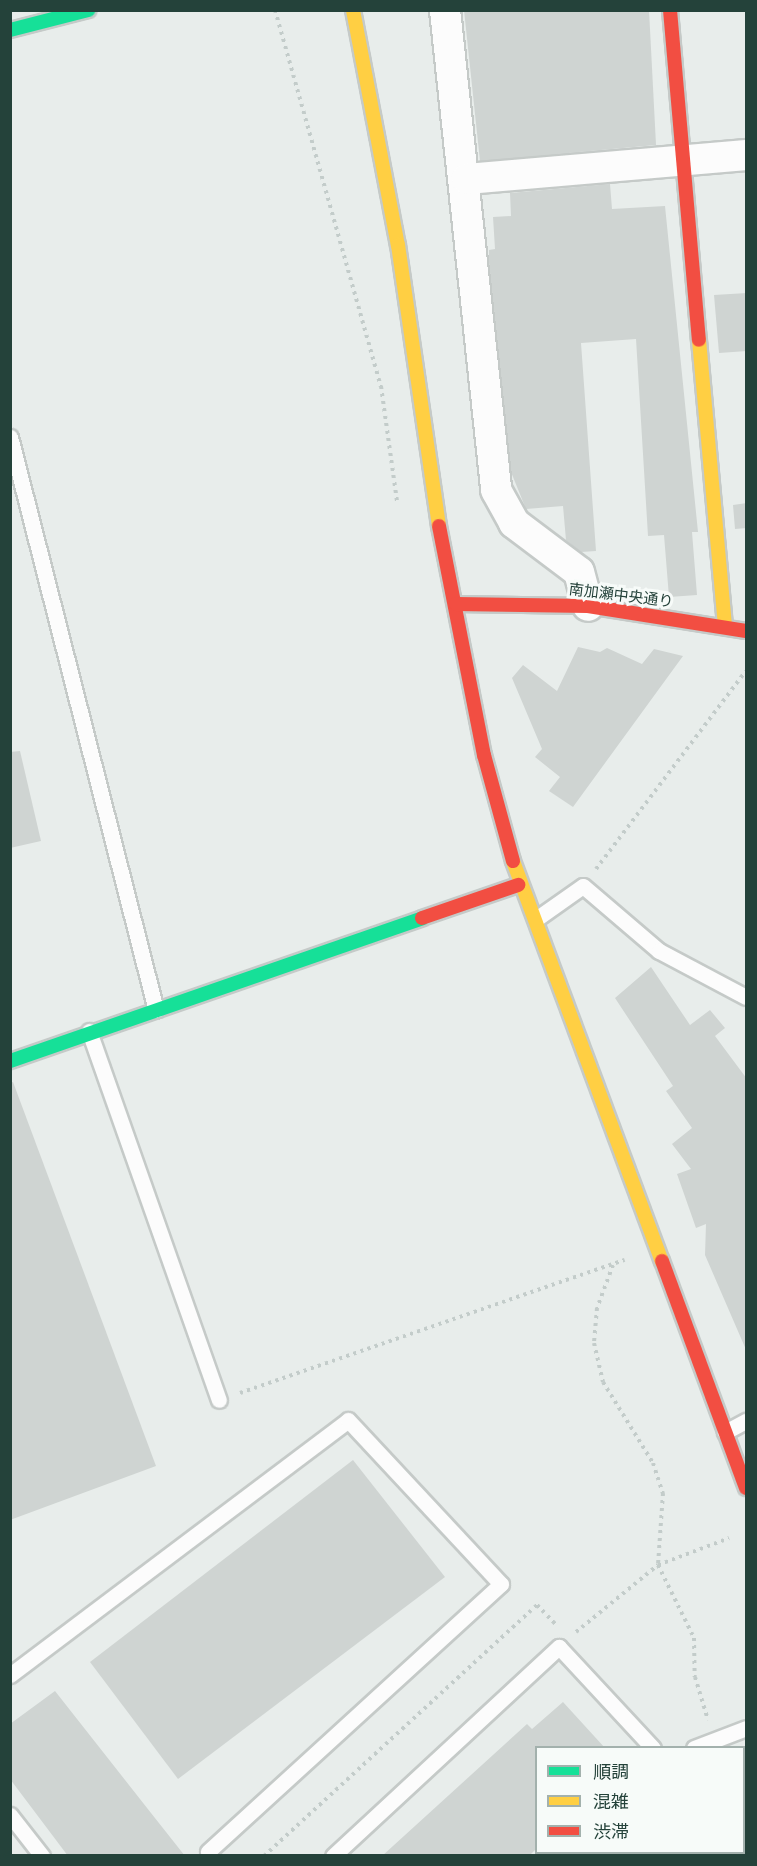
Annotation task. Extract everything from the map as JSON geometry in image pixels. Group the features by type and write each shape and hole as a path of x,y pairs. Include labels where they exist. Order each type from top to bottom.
{"street":[{"path":"10,30 88,10"},
{"path":"353,10 398,245 456,604 484,755 518,885 536,919 747,1488"},
{"path":"446,10 467,179 496,490 514,522 579,572 588,606"},
{"path":"670,10 725,627"},
{"path":"467,179 747,155"},
{"name":"南加瀬中央通り","path":"456,604 588,606 747,631"},
{"path":"10,1061 89,1031 518,885"}],"lane":[{"path":"10,437 156,1010"},
{"path":"536,919 583,886 658,951 747,997"},
{"path":"89,1031 219,1400"},
{"path":"10,1675 348,1420 501,1584 208,1852"},
{"path":"725,1432 747,1421"},
{"path":"333,1856 559,1647 651,1746"},
{"path":"698,1746 747,1728"},
{"path":"10,1815 42,1856"}],"path":[{"path":"275,10 381,386 397,501"},
{"path":"583,886 747,671"},
{"path":"219,1400 625,1260"},
{"path":"613,1264 597,1308 594,1343 603,1382 648,1454 663,1493 658,1565 694,1638 695,1677 716,1738"},
{"path":"569,1639 658,1565 729,1538"},
{"path":"264,1856 537,1605 561,1630"}],"building":[{"path":"464,10 649,10 656,145 480,161"},
{"path":"610,184 612,209 665,206 698,532 692,532 697,595 669,597 664,535 648,536 636,339 581,343 596,551 581,552 566,540 563,506 526,509 511,472 489,263 489,250 495,249 493,217 511,216 510,193"},
{"path":"747,293 747,351 719,353 714,295"},
{"path":"747,503 747,528 735,529 733,505"},
{"path":"578,647 600,652 607,648 642,664 654,649 683,656 573,807 549,791 560,777 535,757 542,749 512,678 523,665 557,691"},
{"path":"20,751 41,841 10,848 10,752"},
{"path":"651,967 690,1025 710,1010 725,1028 715,1036 747,1079 747,1352 705,1255 706,1224 696,1228 677,1174 691,1169 672,1144 692,1128 666,1091 673,1086 615,998"},
{"path":"13,1082 156,1466 10,1520 10,1083"},
{"path":"353,1460 445,1577 178,1779 90,1662"},
{"path":"55,1691 185,1856 68,1856 10,1779 10,1724"},
{"path":"563,1702 603,1746 535,1746 535,1850 529,1856 382,1856 527,1724 532,1729"}],"traffic: fast":[{"path":"10,30 88,10"},
{"path":"10,1061 422,918"}],"traffic: slow":[{"path":"353,10 398,245 439,526"},
{"path":"699,340 725,627"},
{"path":"513,861 662,1261"}],"traffic: jam":[{"path":"670,10 699,340"},
{"path":"439,526 484,755 513,861"},
{"path":"456,604 588,606 746,631"},
{"path":"422,918 518,885"},
{"path":"662,1261 746,1488"}]}
